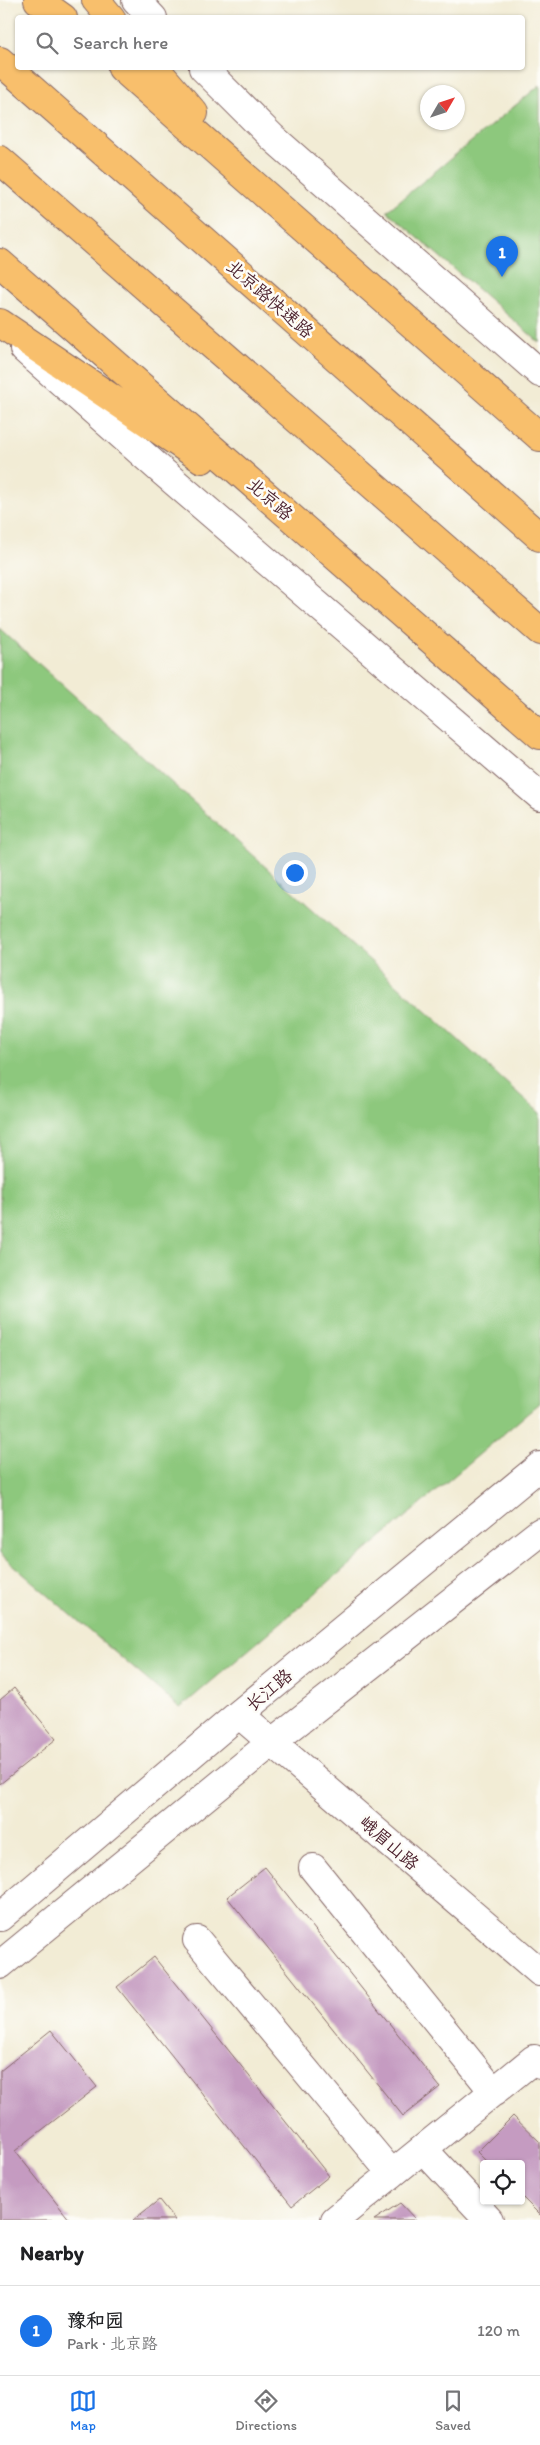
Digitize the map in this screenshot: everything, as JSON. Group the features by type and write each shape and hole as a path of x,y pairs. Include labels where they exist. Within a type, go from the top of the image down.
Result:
{"main road":[{"path":"38,0 59,15"},
{"path":"48,0 64,15"},
{"path":"96,0 108,15"},
{"name":"北京路快速路","path":"0,61 540,538"},
{"path":"124,70 540,437"},
{"path":"157,70 274,204"},
{"path":"0,160 540,631"},
{"name":"北京路","path":"0,263 540,735"},
{"path":"0,323 300,525"}],"street":[{"path":"136,0 150,15"},
{"path":"205,70 272,137 540,374"},
{"path":"0,329 170,479 540,796"},
{"name":"长江路","path":"0,1917 239,1714 540,1466"},
{"path":"0,1966 272,1743 540,1532"},
{"name":"峨眉山路","path":"239,1714 540,1972"},
{"path":"313,1868 494,2092"},
{"path":"197,1940 392,2174"},
{"path":"335,2220 534,2060 540,2065"},
{"path":"423,2149 489,2220"}],"green space":[{"path":"540,85 540,343 387,211"},
{"path":"0,629 540,1113 540,1403 180,1708 0,1554"}],"building":[{"path":"14,1688 56,1739 0,1784 0,1700"},
{"path":"265,1867 440,2087 403,2116 227,1897"},
{"path":"154,1957 329,2176 292,2206 117,1987"},
{"path":"51,2030 97,2087 15,2151 70,2220 0,2220 0,2071"},
{"path":"513,2116 540,2142 540,2215 525,2200 525,2160 485,2160 477,2152"},
{"path":"159,2200 175,2220 133,2220"},
{"path":"400,2203 416,2220 374,2220"}],"place":[{"name":"豫和园","path":"502,277"}]}
